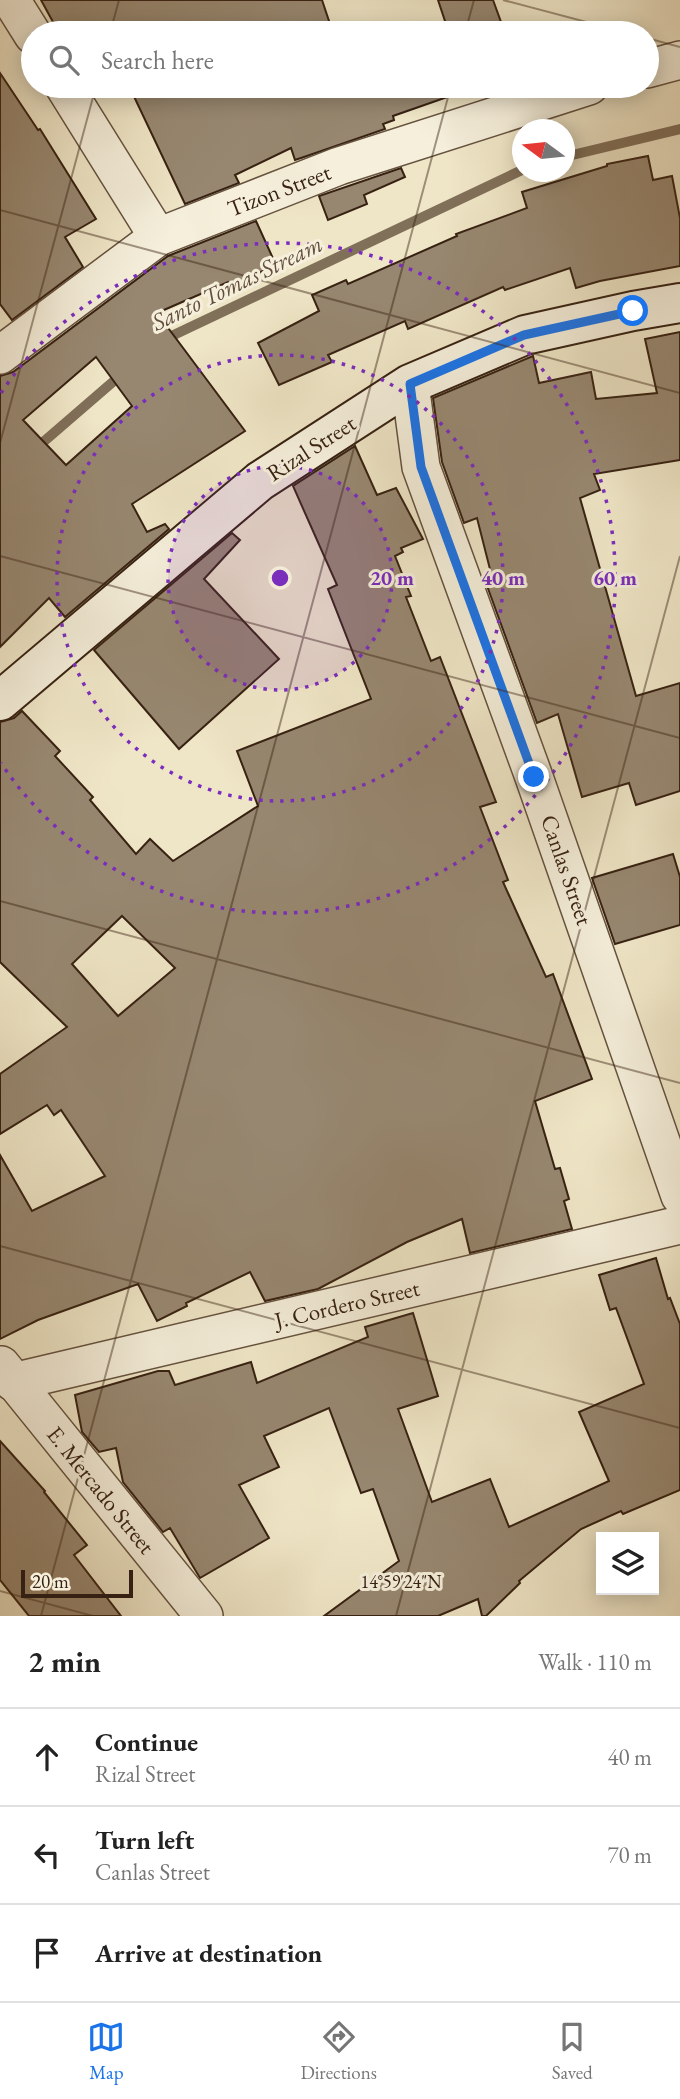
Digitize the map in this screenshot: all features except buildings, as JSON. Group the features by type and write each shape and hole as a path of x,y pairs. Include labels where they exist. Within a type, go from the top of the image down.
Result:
{"street":[{"path":"12,0 25,21"},
{"path":"659,66 680,61"},
{"path":"71,98 158,237"},
{"name":"Tizon Street","path":"0,355 158,237 339,166 552,98"},
{"name":"Rizal Street","path":"0,701 260,481 410,384 524,335 680,303"},
{"name":"Canlas Street","path":"410,384 421,467 534,777 680,1196"},
{"name":"J. Cordero Street","path":"7,1373 680,1225"},
{"name":"E. Mercado Street","path":"7,1373 204,1616"}],"waterway":[{"name":"Santo Tomas Stream","path":"575,154 680,129"},
{"name":"Santo Tomas Stream","path":"161,341 512,175"},
{"name":"Santo Tomas Stream","path":"34,450 122,374"}],"route":[{"path":"534,777 421,467 410,384 524,335 633,311"}]}
